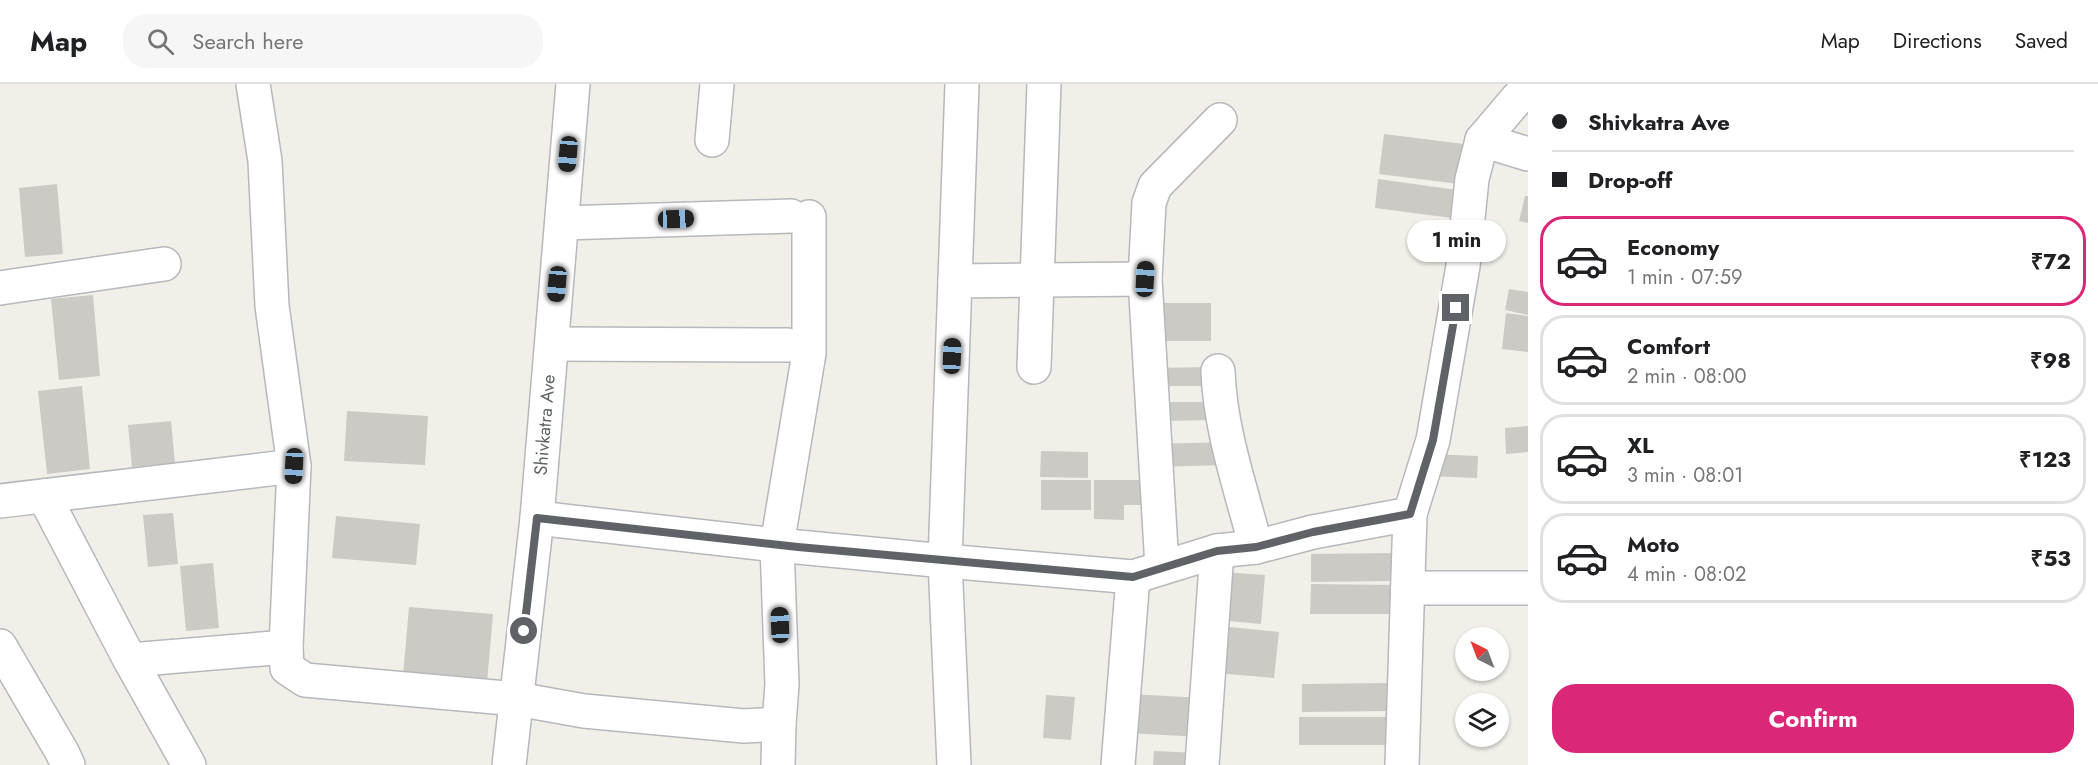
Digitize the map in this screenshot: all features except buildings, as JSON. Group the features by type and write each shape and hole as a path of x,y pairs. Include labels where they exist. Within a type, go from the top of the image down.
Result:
{"street":[{"path":"253,84 265,161 272,306 294,466 287,668 305,680 517,699 584,711 744,726 779,724"},
{"name":"Shivkatra Ave","path":"509,765 537,518 573,84"},
{"path":"712,140 717,84"},
{"path":"954,765 945,561 962,84"},
{"path":"1034,367 1044,84"},
{"path":"1402,765 1410,514 1433,440 1463,266 1472,179 1482,140 1527,84"},
{"path":"1118,765 1147,572 1145,279 1149,203 1155,186 1220,120"},
{"path":"1482,140 1528,154"},
{"path":"562,223 800,216 809,353 777,545 782,684 778,765"},
{"path":"0,288 164,264"},
{"path":"955,281 1145,279"},
{"path":"552,344 787,345"},
{"path":"1218,371 1219,398 1256,547"},
{"path":"0,501 294,466"},
{"path":"44,496 130,660 189,765"},
{"path":"537,518 945,561 1147,572 1217,551 1256,547 1313,532 1410,514"},
{"path":"1202,765 1217,551"},
{"path":"1408,588 1528,588"},
{"path":"0,646 68,765"},
{"path":"130,660 286,647"}],"route":[{"path":"524,631 537,518 798,547 1133,577 1217,551 1256,547 1313,532 1410,514 1433,440 1456,308"}]}
